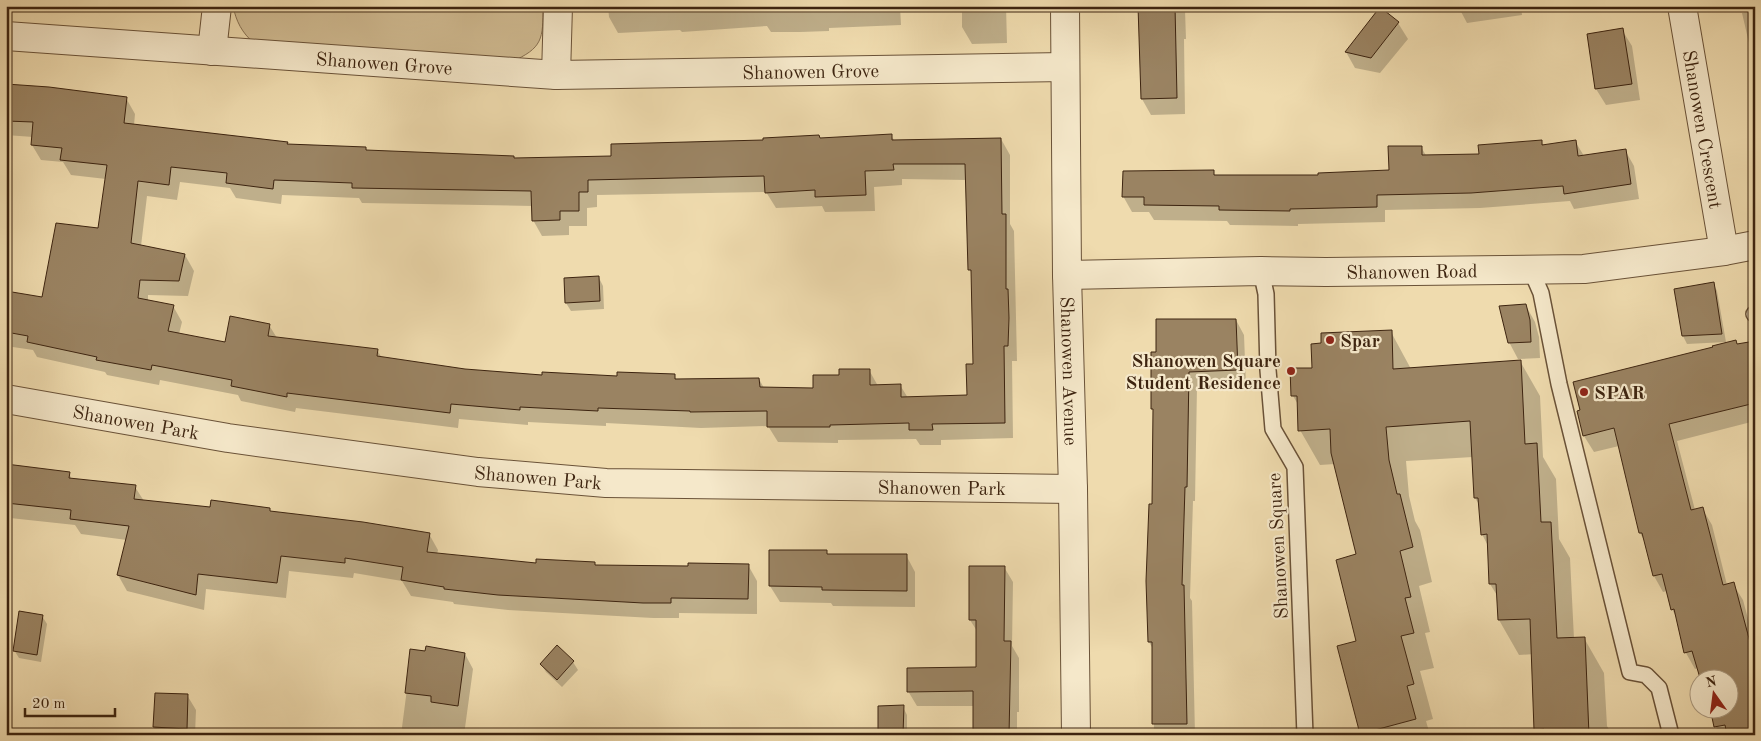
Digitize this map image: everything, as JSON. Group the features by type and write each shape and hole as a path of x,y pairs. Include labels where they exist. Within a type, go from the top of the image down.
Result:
{"street":[{"path":"212,51 217,6"},
{"path":"556,75 558,6"},
{"name":"Shanowen Avenue","path":"1065,6 1067,274 1074,489 1076,735"},
{"name":"Shanowen Crescent","path":"1682,6 1724,251"},
{"name":"Shanowen Grove","path":"6,36 556,75 1065,67"},
{"name":"Shanowen Road","path":"1067,274 1584,269 1724,251 1755,245"},
{"name":"Shanowen Park","path":"6,398 238,440 478,472 606,483 1074,489"}],"lane":[{"path":"1532,270 1541,293 1562,393 1630,672 1646,675 1659,688 1672,735"},
{"name":"Shanowen Square","path":"1261,271 1266,294 1272,429 1295,467 1305,735"}],"shaded area":[{"path":"233,6 543,6 539,41 530,52 511,62 254,43 240,26"}],"building":[{"path":"1138,6 1175,6 1177,98 1141,99"},
{"path":"1380,7 1399,22 1371,58 1345,52"},
{"path":"1623,28 1632,84 1595,89 1587,34"},
{"path":"6,84 49,87 127,97 124,123 288,142 287,144 366,147 366,150 514,156 514,158 611,156 611,144 763,140 763,138 819,135 820,138 892,134 892,140 1001,138 1002,214 1006,214 1006,289 1008,289 1009,318 1008,346 1004,346 1005,423 932,424 933,430 909,430 909,423 830,425 830,427 767,427 767,411 690,412 598,408 598,411 520,407 520,410 451,404 450,413 287,393 287,397 231,386 232,380 152,365 151,370 96,360 97,357 27,342 28,336 6,332 6,291 42,297 56,223 98,228 107,165 60,160 62,148 31,145 33,122 6,121","holes":["893,164 965,164 968,270 971,270 973,364 966,364 967,395 901,397 901,384 870,385 870,369 839,369 839,375 813,375 813,388 760,387 759,378 675,379 675,374 617,372 617,376 542,372 542,375 465,369 377,356 378,349 268,336 270,324 230,316 225,342 168,331 174,305 138,298 140,280 179,281 185,254 131,243 138,181 169,185 171,167 227,173 226,183 273,189 274,180 352,183 352,188 531,191 532,221 560,220 560,211 579,211 579,192 588,192 588,180 764,176 765,193 815,190 815,197 866,195 865,171 894,170"]},
{"path":"1542,140 1542,145 1576,140 1578,156 1626,149 1631,184 1564,194 1563,186 1471,193 1377,195 1377,207 1290,209 1290,211 1219,210 1219,206 1144,205 1144,197 1122,197 1123,171 1214,170 1214,175 1318,175 1318,173 1389,170 1388,146 1422,146 1422,155 1479,154 1478,145"},
{"path":"599,276 600,301 565,303 564,278"},
{"path":"1714,282 1722,334 1682,336 1674,289"},
{"path":"1526,304 1530,320 1531,342 1508,343 1499,306"},
{"path":"1156,319 1236,319 1238,370 1189,372 1187,487 1185,487 1182,585 1184,585 1187,724 1152,724 1152,642 1148,642 1146,581 1149,504 1152,504 1153,409 1151,409 1151,352 1156,352"},
{"path":"1392,330 1393,369 1521,360 1525,444 1537,443 1541,522 1551,522 1557,638 1585,637 1589,735 1544,735 1544,729 1534,730 1530,619 1498,620 1496,584 1489,584 1487,534 1481,535 1478,498 1474,498 1470,421 1386,427 1389,460 1397,494 1400,494 1413,547 1400,551 1411,597 1405,598 1414,633 1401,636 1414,684 1407,686 1416,719 1360,734 1337,646 1356,641 1336,560 1356,554 1331,453 1330,429 1298,431 1297,396 1291,396 1290,368 1312,368 1311,344 1321,343 1321,333"},
{"path":"1736,340 1737,344 1755,341 1755,403 1669,424 1691,510 1703,507 1723,585 1734,582 1755,661 1755,735 1727,735 1725,725 1714,727 1712,718 1738,718 1738,668 1697,668 1692,651 1684,653 1674,609 1671,610 1662,574 1653,576 1642,533 1639,533 1614,428 1583,436 1577,411 1580,410 1573,382"},
{"path":"6,464 70,472 69,478 136,485 134,499 210,507 211,500 270,508 270,511 363,522 430,533 427,552 536,563 536,559 595,562 595,565 688,566 688,563 749,564 748,599 671,598 671,603 643,603 498,595 444,589 444,587 401,580 403,567 345,558 345,563 281,556 277,583 198,574 196,595 117,575 129,526 70,519 71,510 6,503"},
{"path":"769,550 827,550 827,554 907,554 907,591 822,590 822,587 769,586"},
{"path":"969,566 1005,566 1004,641 1011,641 1009,735 973,735 973,691 907,692 907,668 976,667 976,620 969,620"},
{"path":"19,611 43,615 37,655 13,651"},
{"path":"557,645 574,661 557,680 540,664"},
{"path":"426,646 465,653 458,706 431,702 431,696 405,693 410,649 425,651"},
{"path":"155,693 188,694 187,729 153,727"},
{"path":"904,705 903,735 878,735 878,706"}],"place":[{"name":"Spar","path":"1330,340"},
{"name":"Shanowen Square Student Residence","path":"1291,371"},
{"name":"SPAR","path":"1584,392"}]}
